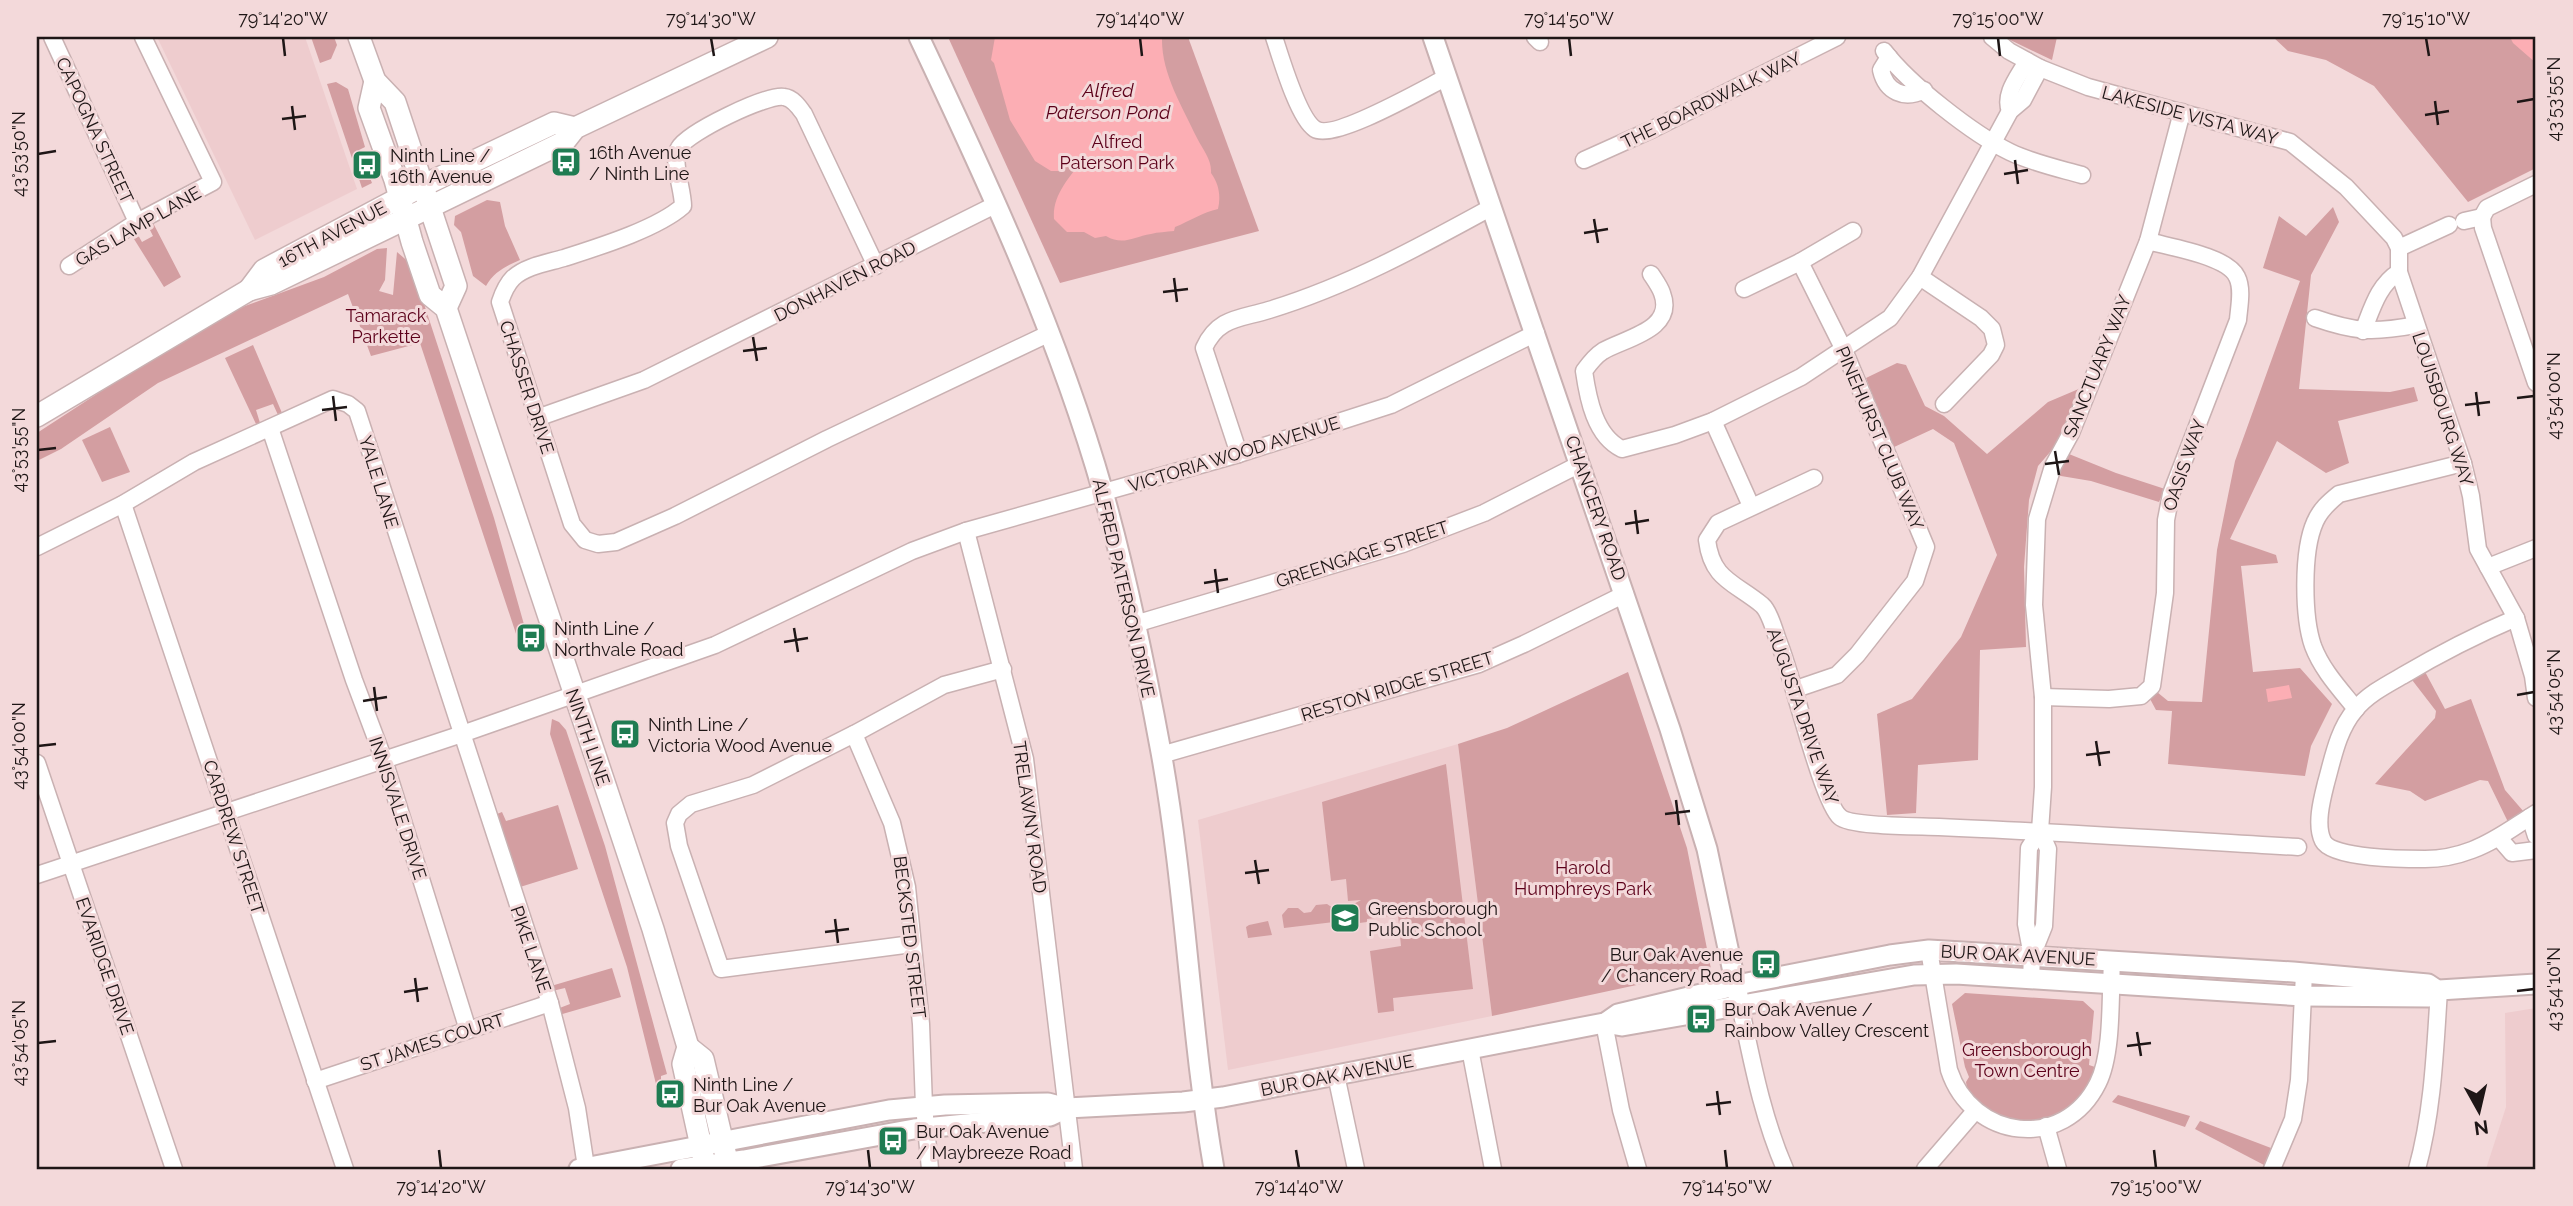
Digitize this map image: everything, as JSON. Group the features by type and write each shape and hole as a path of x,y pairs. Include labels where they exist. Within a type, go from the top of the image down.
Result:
{"main road":[{"name":"NINTH LINE","path":"359,37 375,80 395,102 456,286 446,308"},
{"name":"16TH AVENUE","path":"403,208 428,207 564,142 575,128 768,37"},
{"name":"NINTH LINE","path":"375,80 369,108 430,295 446,308 653,929 688,1047 683,1064 704,1160"},
{"name":"16TH AVENUE","path":"37,416 249,290 271,284 403,208 422,186 554,123 575,128"},
{"name":"NINTH LINE","path":"688,1047 703,1059 726,1158"}],"street":[{"name":"CAPOGNA STREET","path":"52,37 137,222"},
{"name":"GAS LAMP LANE","path":"69,266 137,222 213,182 143,37"},
{"name":"ALFRED PATERSON DRIVE","path":"919,37 998,204 1050,333 1103,492 1135,624 1161,755 1181,891 1203,1099 1214,1169"},
{"path":"1274,37 1305,118 1316,129 1325,132 1354,124 1447,77"},
{"name":"CHANCERY ROAD","path":"1433,37 1625,594 1707,849 1740,1005"},
{"name":"THE BOARDWALK WAY","path":"1584,160 1653,129 1837,37"},
{"name":"LAKESIDE VISTA WAY","path":"1992,37 2008,51 2033,65 2101,91 2290,142 2361,202 2395,238 2399,248"},
{"path":"1886,54 1924,90 1992,143 2032,161 2082,175"},
{"path":"1651,274 1663,294 1664,311 1659,322 1626,342 1602,352 1584,371 1602,435 1622,449 1675,435 1713,421 1801,377 1890,318 1920,277 2010,111 2008,96 2033,65"},
{"name":"CHASSER DRIVE","path":"876,266 804,114 786,97 771,97 691,134 678,149 675,162 681,180 683,205 672,216 598,247 524,271 505,288 500,302 572,524 578,534 598,544 616,541 676,516 827,439 1050,333"},
{"name":"SANCTUARY WAY","path":"2031,979 2032,956 2026,924 2029,848 2040,831 2043,787 2043,697 2034,605 2037,519 2053,466 2071,433 2148,241 2182,112"},
{"path":"2399,248 2457,223 2482,217 2487,208 2536,184"},
{"name":"DONHAVEN ROAD","path":"537,418 644,380 998,204"},
{"path":"1239,454 1204,348 1210,334 1217,327 1227,321 1316,296 1397,259 1492,207"},
{"path":"2482,217 2529,339 2536,383"},
{"path":"1744,289 1800,262 1853,231"},
{"name":"OASIS WAY","path":"2043,697 2109,699 2141,696 2152,686 2165,593 2165,520 2171,494 2238,320 2241,296 2238,277 2229,266 2148,241"},
{"name":"LOUISBOURG WAY","path":"2399,248 2399,272 2463,463 2471,496 2478,549 2516,618 2533,676 2536,698"},
{"name":"PINEHURST CLUB WAY","path":"1796,690 1837,675 1857,655 1915,581 1926,547 1844,350 1800,262"},
{"path":"2363,331 2383,287 2389,278 2399,272"},
{"path":"1920,277 1981,318 1992,329 1996,345 1991,355 1944,404"},
{"path":"2315,318 2346,329 2363,331 2416,325"},
{"name":"VICTORIA WOOD AVENUE","path":"37,874 462,734 715,645 912,551 966,531 1239,454 1391,405 1536,333"},
{"name":"YALE LANE","path":"37,547 123,504 194,462 333,399 348,404 357,411 439,671 462,734"},
{"path":"1713,421 1751,506"},
{"name":"INNISVALE DRIVE","path":"270,428 354,680 384,760 468,1030"},
{"path":"2356,709 2322,665 2313,645 2307,613 2306,564 2314,523 2324,506 2339,494 2463,463"},
{"name":"GREENGAGE STREET","path":"1135,624 1403,544 1484,513 1580,464"},
{"name":"AUGUSTA DRIVE WAY","path":"1814,478 1718,523 1707,540 1709,554 1718,572 1732,585 1764,606 1796,690 1832,806 1840,818 1853,822 2040,831"},
{"name":"CARDREW STREET","path":"123,504 345,1169"},
{"name":"TRELAWNY ROAD","path":"966,531 1025,760 1074,1169"},
{"path":"2488,566 2536,548"},
{"name":"RESTON RIDGE STREET","path":"1161,755 1479,664 1524,645 1625,594"},
{"path":"2516,618 2476,634 2428,660 2381,688 2356,709 2338,739 2323,795 2320,827 2323,842 2340,852 2428,859 2470,851 2499,838 2533,815 2536,836"},
{"path":"912,944 721,969 679,846 676,823 679,814 691,804 753,785 944,685 1003,669"},
{"name":"PIKE LANE","path":"462,734 550,1003 577,1108 583,1168"},
{"name":"BECKSTED STREET","path":"854,734 891,823 907,887 921,1024 923,1106"},
{"name":"EVARIDGE DRIVE","path":"37,763 174,1169"},
{"path":"2040,831 2298,847"},
{"path":"2499,838 2512,853 2536,850"},
{"path":"1928,950 1949,1070 1959,1091 1975,1111 2010,1128 2046,1126 2062,1121 2082,1106 2095,1090 2107,1056 2112,961"},
{"name":"BUR OAK AVENUE","path":"1604,1023 1618,1014 1737,986 1890,955 1928,950 2304,973 2428,984 2439,990"},
{"path":"2272,1169 2293,1119 2299,1080 2304,973"},
{"name":"BUR OAK AVENUE","path":"726,1158 889,1110 923,1106 1048,1103 1067,1108 1203,1099 1604,1023 1622,1026 1914,975 2031,979 2302,996 2429,997 2439,990 2536,984"},
{"path":"2417,1169 2433,1087 2439,990"},
{"name":"ST JAMES COURT","path":"315,1081 550,1003"},
{"path":"1740,1005 1758,1090 1773,1141 1785,1169"},
{"path":"1604,1023 1622,1110 1638,1169"},
{"path":"1470,1049 1493,1169"},
{"path":"1336,1075 1356,1169"},
{"path":"923,1106 930,1169"},
{"name":"BUR OAK AVENUE","path":"583,1168 726,1158 925,1128 1050,1116 1067,1108"},
{"path":"1925,1169 1975,1111"},
{"path":"2046,1126 2058,1169"},
{"name":"BUR OAK AVENUE","path":"681,1169 704,1160"}],"shaded area":[{"path":"157,37 305,37 357,189 255,240"},
{"name":"Greensborough Public School","path":"1458,744 1492,1016 1228,1070 1198,820"},
{"path":"2536,1008 2536,1169 2486,1169 2506,1107 2505,1013"}],"green space":[{"path":"311,37 334,37 337,45 331,59 320,63"},
{"name":"Alfred Paterson Pond","path":"948,37 1188,37 1259,231 1060,283"},
{"path":"2004,37 2057,37 2052,60"},
{"path":"2273,37 2536,37 2536,168 2468,202 2374,86 2326,60 2288,51"},
{"path":"336,82 348,89 365,147 359,150 372,183 362,188 327,84"},
{"path":"487,200 500,202 505,226 520,260 501,270 486,286 473,276 461,232 454,225 455,216"},
{"path":"2333,207 2339,222 2311,275 2299,389 2390,392 2414,387 2418,401 2338,421 2349,463 2326,473 2277,441 2230,539 2276,555 2278,563 2241,566 2253,672 2300,668 2332,704 2311,746 2305,776 2168,764 2172,711 2156,710 2149,697 2157,692 2168,701 2202,702 2217,550 2235,461 2300,281 2263,268 2279,216 2306,236"},
{"path":"151,219 181,277 164,287 129,231 134,228 142,242 153,236 146,222"},
{"name":"Tamarack Parkette","path":"387,248 385,280 379,291 393,295 397,252 411,264 494,518 525,628 518,632 524,648 521,649 420,343 371,356 348,294 158,383 61,449 37,461 37,433 215,317 324,277 377,249"},
{"path":"253,345 282,413 278,415 273,404 256,410 260,423 256,424 225,358"},
{"path":"1897,363 1906,365 1925,406 1944,416 1987,454 2048,402 2081,388 2064,436 2038,466 2029,500 2024,567 2026,647 1980,650 1978,760 1918,765 1916,813 1887,815 1877,714 1912,699 1961,637 1997,555 1954,443 1933,429 1892,448 1866,378"},
{"path":"110,427 130,472 102,482 82,440"},
{"path":"2069,454 2165,489 2159,502 2091,481 2055,475"},
{"path":"2423,668 2445,709 2471,699 2505,790 2524,812 2508,822 2488,781 2480,780 2425,801 2410,791 2375,784 2435,718 2436,711 2409,676"},
{"name":"Harold Humphreys Park","path":"1628,672 1687,848 1711,969 1492,1016 1458,744 1507,728"},
{"path":"552,719 566,730 605,846 667,1074 661,1076 661,1083 656,1084 627,967 550,734"},
{"path":"1446,764 1473,989 1393,998 1394,1011 1378,1013 1370,951 1401,946 1398,915 1352,924 1350,906 1361,900 1348,901 1346,879 1331,881 1322,802"},
{"path":"558,805 578,869 520,887 497,814 502,812 506,821"},
{"path":"1327,904 1333,908 1334,922 1284,928 1282,915 1288,908 1298,908 1304,913 1311,912 1316,905"},
{"path":"1268,921 1272,935 1248,938 1246,927"},
{"path":"612,968 621,997 559,1015 557,1009 570,1004 565,988 552,991 551,986"},
{"name":"Greensborough Town Centre","path":"1965,993 2083,1001 2094,1011 2089,1065 2095,1067 2095,1077 2087,1092 2062,1115 2024,1124 1993,1115 1968,1095 1966,1082 1969,1077 1952,1004"},
{"path":"2118,1095 2190,1116 2185,1127 2112,1102"},
{"path":"2200,1121 2271,1148 2264,1165 2195,1129"}],"water":[{"name":"Alfred Paterson Pond","path":"995,37 1162,37 1169,76 1209,159 1211,173 1218,186 1218,209 1175,227 1174,231 1128,240 1106,236 1095,238 1084,232 1067,232 1054,219 1054,210 1059,194 1083,159 1079,158 1058,171 1051,171 1035,161 1010,120 991,60"},
{"path":"2510,37 2536,37 2536,63 2513,43"},
{"path":"2289,685 2292,698 2268,702 2266,689"}],"place":[{"name":"16th Avenue / Ninth Line","path":"566,162"},
{"name":"Ninth Line / 16th Avenue","path":"367,165"},
{"name":"Ninth Line / Northvale Road","path":"531,638"},
{"name":"Ninth Line / Victoria Wood Avenue","path":"625,734"},
{"name":"Greensborough Public School","path":"1345,918"},
{"name":"Bur Oak Avenue / Chancery Road","path":"1766,964"},
{"name":"Bur Oak Avenue / Rainbow Valley Crescent","path":"1701,1019"},
{"name":"Ninth Line / Bur Oak Avenue","path":"670,1094"},
{"name":"Bur Oak Avenue / Maybreeze Road","path":"893,1141"}],"park label":[{"name":"Alfred Paterson Park","path":"1117,151"}]}
